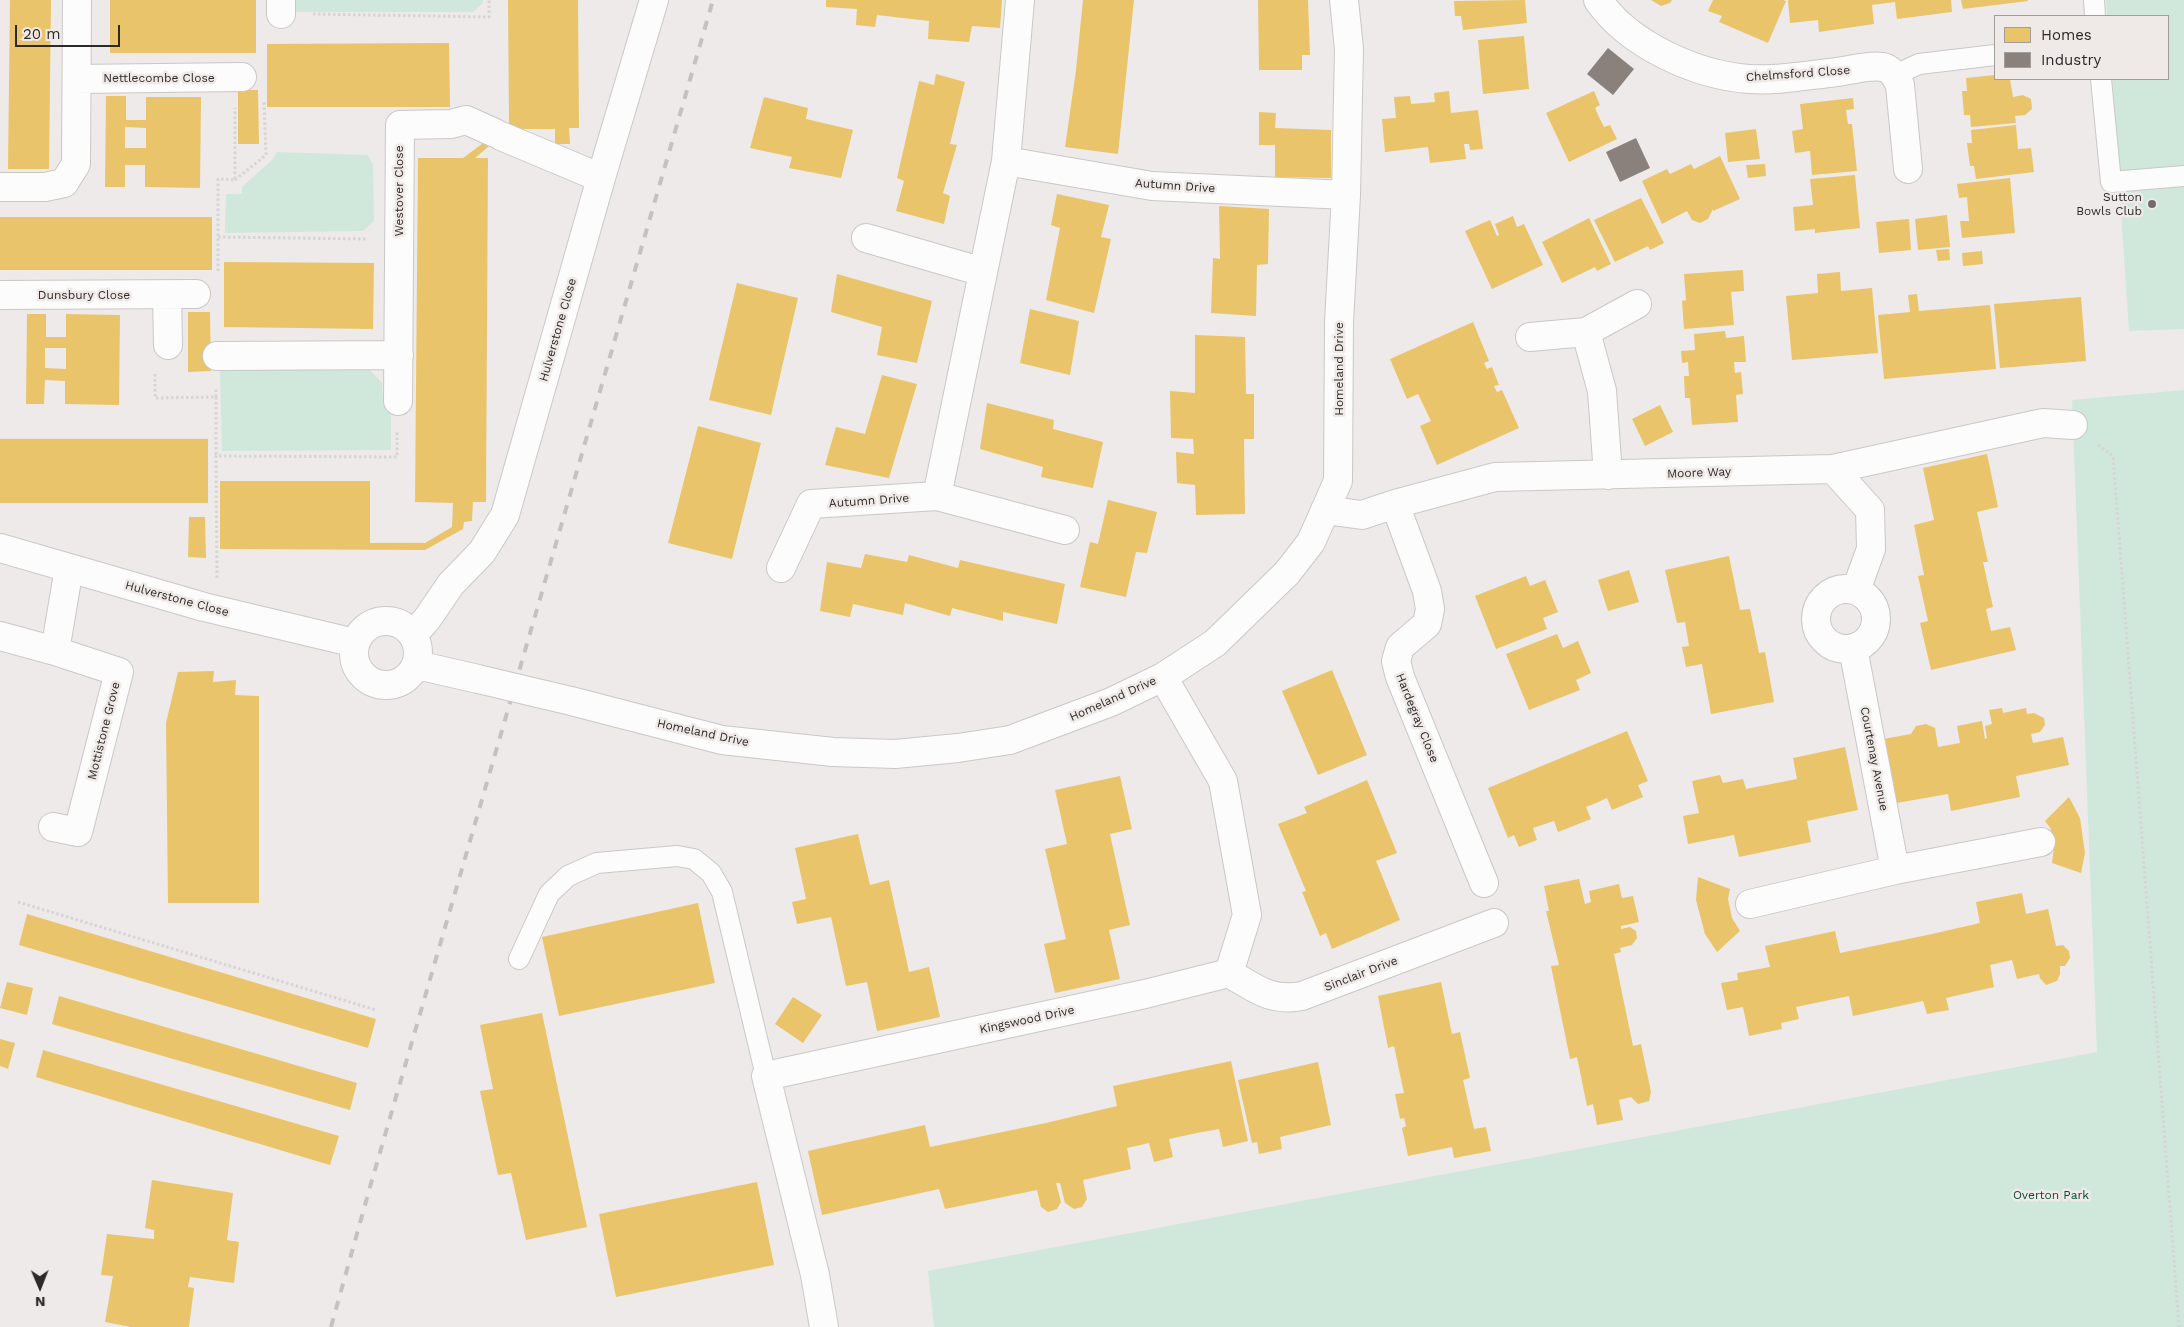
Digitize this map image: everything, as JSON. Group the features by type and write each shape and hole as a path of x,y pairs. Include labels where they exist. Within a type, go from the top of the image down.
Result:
{"street":[{"path":"0,187 46,187 64,183 76,164 77,0"},
{"name":"Hulverstone Close","path":"413,635 428,619 451,584 482,552 505,515 600,178 654,0"},
{"path":"937,496 1006,161 1020,0"},
{"name":"Homeland Drive","path":"416,665 571,701 722,740 833,752 895,754 958,748 1010,740 1111,702 1163,677 1215,643 1287,573 1311,542 1338,481 1339,322 1346,195 1349,49 1344,0"},
{"name":"Chelmsford Close","path":"1598,0 1605,11 1640,41 1676,60 1718,75 1751,79 1831,73 1877,66 1887,68 1895,75"},
{"path":"1895,75 1900,85 1908,169"},
{"name":"Nettlecombe Close","path":"77,78 238,77"},
{"name":"Westover Close","path":"398,401 400,125 451,124 466,120 600,178"},
{"name":"Autumn Drive","path":"1006,161 1152,186 1346,195"},
{"path":"866,238 983,272"},
{"name":"Dunsbury Close","path":"0,295 196,294"},
{"path":"167,295 168,344"},
{"path":"1530,337 1586,332 1637,304"},
{"path":"1586,332 1602,391 1608,475"},
{"path":"218,356 399,355"},
{"name":"Moore Way","path":"1325,510 1362,515 1395,504 1495,477 1833,469 2043,423 2073,425"},
{"path":"1833,469 1870,510 1871,548 1856,590"},
{"name":"Autumn Drive","path":"781,568 811,504 937,496 1065,530"},
{"name":"Hardegray Close","path":"1395,504 1427,591 1430,609 1427,624 1400,647 1396,661 1400,677 1484,883"},
{"name":"Hulverstone Close","path":"0,548 218,611 355,643"},
{"path":"55,651 69,568"},
{"path":"1846,589 1856,590 1871,602 1875,611 1876,620 1869,638 1853,648 1833,645 1825,640 1818,626 1817,612 1821,603 1832,592 1846,589"},
{"path":"388,620 405,626 413,635 418,644 419,658 411,674 400,682 389,686 374,684 366,679 358,669 354,657 355,643 365,628 388,620"},
{"name":"Mottistone Grove","path":"0,636 55,651 119,672 78,832 53,827"},
{"name":"Courtenay Avenue","path":"1853,648 1896,870"},
{"path":"1163,677 1224,781 1247,915 1229,973"},
{"path":"1750,904 1896,870 2041,842"},
{"name":"Sinclair Drive","path":"1229,973 1267,994 1286,999 1302,996 1494,923"},
{"name":"Kingswood Drive","path":"766,1076 1145,994 1229,973"},
{"path":"766,1076 815,1275 824,1327"}],"lane":[{"path":"2094,0 2095,15"},
{"path":"1895,75 1919,64 1994,56"},
{"path":"2101,80 2111,182 2184,176"},
{"path":"519,959 549,894 568,876 597,863 676,856 694,859 711,873 722,892 766,1076"}],"path":[{"path":"281,7 489,17 489,0"},
{"path":"218,277 218,179 235,180 266,155 264,78 238,77 235,180"},
{"path":"218,237 399,239"},
{"path":"168,344 168,358 154,357 155,398 216,397"},
{"path":"218,356 216,397 218,611"},
{"path":"216,456 397,456 398,401"},
{"path":"2073,425 2113,456 2179,1327"},
{"path":"18,902 376,1010"}],"green space":[{"path":"290,0 483,0 483,3 473,12 290,12"},
{"name":"Sutton Bowls Club","path":"2106,0 2184,0 2184,329 2129,331 2112,80 2169,80 2169,15 2107,15"},
{"path":"277,152 368,155 373,165 374,221 363,231 225,233 226,194 242,194 242,187 273,159"},
{"path":"352,368 370,370 382,383 383,403 391,405 391,450 222,451 220,370"},
{"name":"Overton Park","path":"2184,390 2184,1327 934,1327 928,1271 2097,1052 2072,400"}],"building: Homes":[{"path":"10,0 51,0 49,169 8,169"},
{"path":"110,0 256,0 256,53 110,53"},
{"path":"508,0 578,0 579,128 569,128 570,144 555,144 555,129 509,129 475,158 488,158 486,502 473,502 472,521 464,522 463,529 425,550 220,549 220,481 370,481 370,543 425,543 452,527 453,503 415,502 418,158 463,158 509,124"},
{"path":"826,0 1002,0 1000,28 972,26 969,42 928,39 929,21 877,15 875,27 856,25 857,9 826,7"},
{"path":"1083,0 1134,0 1118,154 1065,147 1076,70"},
{"path":"1258,0 1308,0 1310,55 1302,55 1302,70 1259,70"},
{"path":"1525,0 1527,23 1463,30 1461,16 1455,16 1454,1"},
{"path":"1651,0 1672,0 1670,3 1661,6"},
{"path":"1713,0 1786,1 1768,43 1719,22 1722,16 1708,11"},
{"path":"1788,0 1951,0 1952,12 1897,19 1895,2 1872,5 1874,24 1819,32 1818,20 1790,23"},
{"path":"1961,0 2028,0 2028,1 1963,9"},
{"path":"1524,36 1529,89 1483,94 1478,40"},
{"path":"449,43 450,107 267,107 267,44"},
{"path":"936,74 965,82 950,144 957,145 943,193 950,196 944,224 896,211 904,181 897,178 919,81 934,85"},
{"path":"1994,75 1994,80 2010,80 2013,97 2023,95 2031,99 2032,109 2025,115 2015,116 2016,123 1971,127 1970,115 1964,115 1962,91 1967,91 1966,78"},
{"path":"238,90 258,90 259,144 238,144"},
{"path":"1449,91 1451,113 1478,110 1483,149 1470,150 1469,144 1464,144 1466,159 1430,163 1428,147 1385,152 1382,119 1396,118 1394,97 1410,96 1411,104 1435,102 1434,93"},
{"path":"1594,91 1600,105 1595,108 1599,117 1604,127 1610,125 1617,139 1569,162 1546,113"},
{"path":"106,96 126,96 126,120 146,120 146,97 201,97 200,188 145,187 145,165 125,165 125,187 105,187","holes":["125,127 146,128 146,148 125,148"]},
{"path":"764,97 808,108 806,119 853,130 841,178 789,168 792,157 750,148"},
{"path":"1853,98 1854,109 1846,110 1848,124 1852,124 1857,171 1812,175 1810,151 1795,153 1792,131 1803,129 1800,104"},
{"path":"1259,112 1276,113 1275,128 1331,130 1331,178 1275,177 1275,145 1259,145"},
{"path":"2016,125 2018,149 2031,148 2034,172 1976,179 1974,166 1970,166 1967,143 1972,143 1971,130"},
{"path":"1756,129 1760,159 1728,162 1725,133"},
{"path":"1720,156 1740,199 1713,211 1713,209 1708,219 1700,223 1692,220 1687,211 1662,224 1642,181 1667,169 1670,174 1691,164 1694,169"},
{"path":"1765,164 1766,176 1748,178 1746,165"},
{"path":"1855,175 1860,228 1815,233 1815,229 1795,231 1793,207 1813,205 1810,179"},
{"path":"2010,178 2015,233 1962,238 1960,221 1969,221 1967,197 1959,198 1957,184"},
{"path":"1057,194 1109,205 1101,237 1111,239 1094,313 1046,300 1060,228 1051,225"},
{"path":"1641,198 1664,243 1650,250 1648,246 1615,262 1594,220"},
{"path":"1219,206 1269,209 1268,264 1257,265 1256,316 1211,313 1213,258 1220,259"},
{"path":"1947,215 1950,247 1918,250 1915,219"},
{"path":"1513,216 1517,227 1524,224 1543,265 1492,289 1465,231 1490,220 1497,236 1499,235 1495,224"},
{"path":"0,217 212,217 212,270 0,270"},
{"path":"1589,218 1611,264 1597,271 1595,267 1562,283 1542,242"},
{"path":"1909,219 1911,250 1879,253 1876,222"},
{"path":"1949,249 1950,260 1938,261 1936,250"},
{"path":"1982,251 1983,264 1963,266 1962,253"},
{"path":"224,262 374,263 373,329 224,327"},
{"path":"1743,270 1744,291 1731,292 1734,325 1684,329 1682,301 1686,300 1684,274"},
{"path":"1840,272 1841,291 1872,288 1878,353 1792,360 1786,296 1818,293 1817,274"},
{"path":"837,274 932,301 917,363 877,355 882,327 831,312"},
{"path":"737,283 798,298 771,415 709,400"},
{"path":"1917,294 1919,311 1990,305 1996,369 1884,379 1878,315 1910,312 1908,295"},
{"path":"2081,297 2086,361 2000,368 1994,304"},
{"path":"1030,309 1079,321 1070,375 1020,363"},
{"path":"188,312 210,312 211,371 188,372"},
{"path":"27,314 46,314 46,337 66,337 66,314 120,315 119,405 65,404 65,381 45,380 44,404 26,404","holes":["45,348 66,348 66,369 45,368"]},
{"path":"1473,322 1489,361 1484,363 1487,369 1492,367 1499,385 1494,386 1497,392 1502,390 1519,428 1437,465 1420,426 1431,421 1418,394 1407,399 1390,359"},
{"path":"1725,331 1726,338 1744,336 1746,362 1734,362 1735,373 1741,372 1743,394 1736,395 1738,422 1692,425 1690,398 1685,398 1684,376 1689,376 1688,362 1682,363 1681,351 1695,350 1694,334"},
{"path":"1195,335 1245,337 1246,394 1254,394 1254,439 1244,439 1245,514 1196,515 1195,485 1177,483 1176,452 1194,454 1193,439 1171,438 1170,391 1195,393"},
{"path":"882,375 917,384 889,478 825,465 836,427 865,434"},
{"path":"987,403 1054,420 1053,429 1103,442 1093,488 1041,477 1043,467 980,449"},
{"path":"1660,405 1673,432 1645,446 1632,419"},
{"path":"698,426 761,443 732,559 668,543"},
{"path":"0,439 208,439 208,503 0,503"},
{"path":"1987,454 1998,507 1977,512 1988,562 1983,562 1993,607 1986,609 1991,631 2010,627 2016,650 1931,670 1920,623 1928,621 1918,576 1924,575 1914,525 1934,520 1923,468"},
{"path":"1108,500 1157,512 1147,553 1136,552 1126,597 1080,587 1090,542 1098,544"},
{"path":"189,517 205,517 206,558 188,557"},
{"path":"865,554 907,562 909,555 958,568 960,560 1065,584 1057,624 1003,612 1003,621 952,608 950,616 905,603 903,615 853,604 850,617 820,611 827,562 861,568"},
{"path":"1729,556 1740,610 1750,609 1759,653 1765,652 1774,702 1711,714 1702,664 1686,667 1682,647 1689,646 1685,622 1677,623 1665,570"},
{"path":"1629,570 1639,602 1608,611 1598,580"},
{"path":"1526,576 1530,586 1545,580 1558,612 1543,618 1547,629 1496,649 1475,596"},
{"path":"1557,634 1563,648 1578,641 1591,673 1576,680 1580,690 1529,710 1506,654"},
{"path":"1332,670 1367,755 1318,775 1282,691"},
{"path":"214,671 213,682 236,680 235,695 259,696 259,903 168,903 166,723 178,672"},
{"path":"2002,708 2003,713 2026,708 2027,714 2034,713 2044,718 2045,725 2040,732 2031,734 2033,743 2063,737 2069,765 2016,776 2020,797 1951,811 1948,794 1891,804 1878,740 1911,734 1916,726 1926,724 1935,728 1938,747 1960,743 1957,726 1982,721 1985,739 1987,738 1985,726 1992,724 1989,710"},
{"path":"1627,731 1648,781 1638,785 1643,797 1612,810 1607,798 1586,807 1591,819 1558,832 1554,821 1533,828 1537,840 1519,847 1514,835 1508,838 1488,788"},
{"path":"1845,747 1858,810 1807,821 1811,842 1739,857 1734,835 1688,844 1683,816 1699,813 1692,781 1720,775 1723,783 1743,779 1746,789 1797,779 1793,758"},
{"path":"1120,776 1132,829 1110,834 1130,925 1109,930 1120,979 1055,993 1044,944 1066,939 1045,849 1067,844 1055,790"},
{"path":"1367,780 1397,853 1376,861 1400,920 1332,949 1326,933 1320,936 1302,892 1306,891 1278,824 1307,813 1304,807"},
{"path":"2069,797 2080,818 2085,853 2081,873 2052,863 2054,847 2051,829 2045,821"},
{"path":"858,834 870,885 889,880 909,972 929,967 940,1017 877,1031 867,982 846,986 831,917 797,924 792,902 806,899 795,848"},
{"path":"1698,877 1730,889 1728,899 1732,918 1740,931 1717,952 1705,934 1696,900"},
{"path":"1579,879 1585,904 1591,902 1589,891 1619,884 1622,898 1633,896 1639,922 1621,926 1621,929 1630,927 1636,931 1637,938 1632,945 1620,948 1621,952 1614,954 1633,1046 1641,1044 1651,1092 1649,1101 1638,1104 1631,1097 1619,1100 1623,1120 1597,1125 1593,1104 1587,1106 1577,1057 1570,1059 1551,966 1559,965 1546,911 1549,911 1544,886"},
{"path":"2022,893 2026,914 2048,909 2056,946 2063,945 2069,951 2070,958 2065,966 2060,966 2060,974 2057,981 2046,985 2039,974 2017,979 2012,960 1990,965 1994,987 1946,998 1949,1010 1927,1014 1923,1001 1853,1016 1849,996 1796,1007 1799,1019 1781,1023 1782,1029 1749,1036 1743,1007 1727,1010 1721,983 1738,980 1737,973 1770,967 1765,946 1835,931 1840,953 1980,923 1976,902"},
{"path":"698,903 715,983 559,1016 542,937"},
{"path":"27,914 376,1019 368,1048 19,945"},
{"path":"7,982 33,988 27,1015 0,1008"},
{"path":"1441,982 1452,1034 1460,1032 1470,1078 1463,1080 1474,1129 1486,1127 1491,1151 1454,1158 1452,1147 1408,1156 1402,1128 1406,1126 1404,1118 1400,1119 1395,1094 1404,1093 1394,1046 1388,1048 1378,996"},
{"path":"59,996 357,1083 350,1110 52,1024"},
{"path":"793,997 822,1015 803,1043 775,1024"},
{"path":"542,1013 587,1227 526,1240 511,1173 498,1175 480,1091 493,1089 480,1025"},
{"path":"0,1039 15,1043 8,1069 0,1066"},
{"path":"43,1050 339,1136 330,1165 36,1077"},
{"path":"1231,1061 1248,1141 1223,1147 1219,1129 1169,1139 1173,1157 1154,1162 1149,1143 1127,1148 1131,1169 1083,1180 1087,1199 1082,1207 1074,1209 1065,1203 1060,1183 1056,1183 1061,1202 1057,1209 1048,1212 1041,1207 1037,1190 945,1209 939,1189 822,1215 808,1151 925,1125 930,1147 1046,1123 1117,1106 1113,1086"},
{"path":"1318,1062 1331,1125 1280,1137 1282,1149 1259,1154 1257,1142 1252,1143 1238,1080"},
{"path":"152,1180 233,1193 227,1240 239,1242 234,1283 190,1277 188,1287 194,1288 189,1327 131,1327 105,1322 113,1276 101,1275 107,1234 154,1239 154,1230 145,1228"},
{"path":"757,1182 774,1265 616,1297 599,1214"}],"building: Industry":[{"path":"1608,48 1634,69 1613,95 1587,74"},
{"path":"1636,138 1650,168 1620,182 1606,152"}],"railway":[{"path":"331,1327 713,0"}],"place":[{"name":"Sutton Bowls Club","path":"2152,204"}]}
